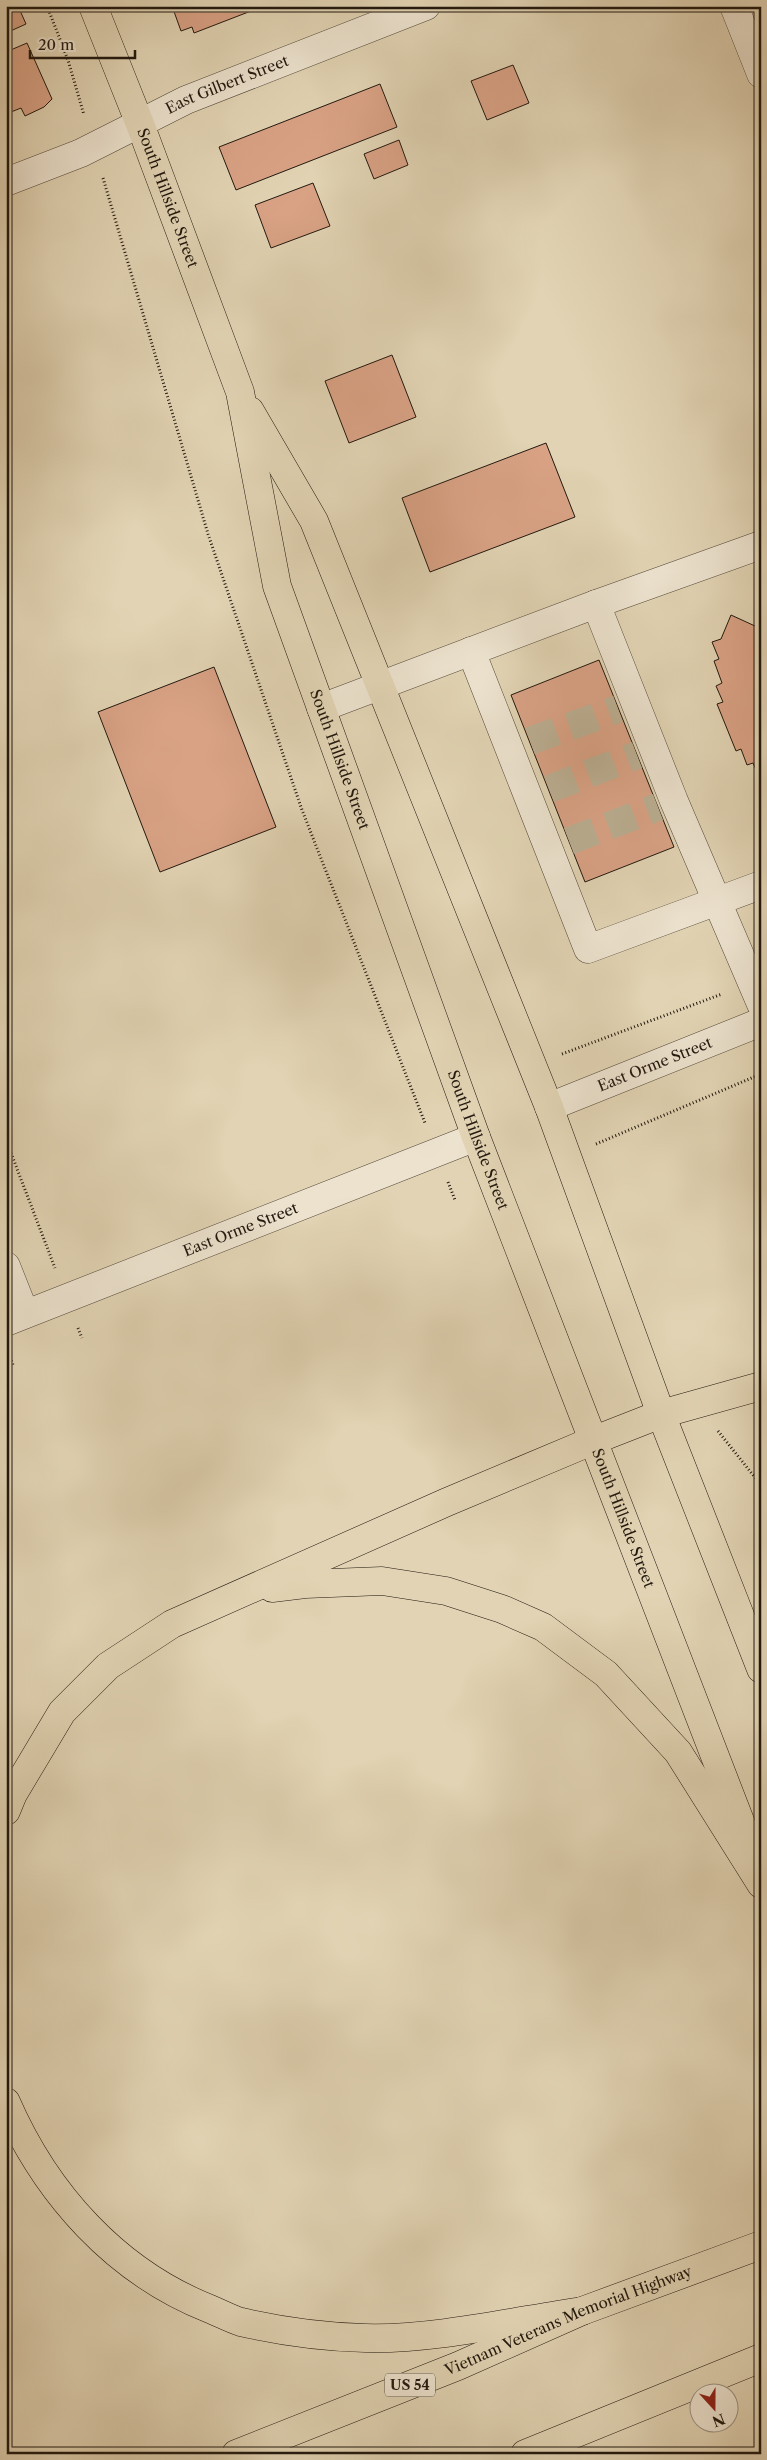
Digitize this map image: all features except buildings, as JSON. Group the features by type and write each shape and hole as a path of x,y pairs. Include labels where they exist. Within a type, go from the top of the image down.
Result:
{"main road":[{"name":"South Hillside Street","path":"93,6 140,124 240,392 314,521 380,685 549,1108 661,1414 761,1668"},
{"name":"South Hillside Street","path":"240,392 277,586 476,1137 761,1875"},
{"path":"6,1811 13,1794 62,1712 108,1666 172,1624 592,1441 661,1414 761,1386"},
{"path":"227,1599 270,1589 305,1584 382,1581 446,1591 502,1609 543,1627 606,1674 648,1717 678,1752 761,1884"},
{"path":"6,2102 17,2127 60,2194 102,2242 136,2270 183,2298 240,2321 308,2332 365,2338 430,2334 582,2311"},
{"name":"Vietnam Veterans Memorial Highway","path":"236,2454 458,2366 582,2311 761,2245"},
{"path":"525,2454 761,2358"}],"street":[{"name":"East Gilbert Street","path":"6,182 93,147 186,100 426,6"},
{"path":"734,6 761,74"},
{"path":"321,708 596,604 761,545"},
{"path":"596,604 627,705 645,753 666,804 717,901 756,993"},
{"path":"471,652 520,745 539,793 559,845 588,949 761,884"},
{"name":"East Orme Street","path":"549,1108 761,1022"},
{"name":"East Orme Street","path":"16,1318 476,1137"},
{"path":"6,1266 16,1318"}],"path":[{"path":"47,6 68,60 208,534 302,810 455,1200"},
{"path":"561,1054 756,993"},
{"path":"595,1144 761,1074"},
{"path":"6,1140 82,1338"},
{"path":"6,1348 13,1365"},
{"path":"712,1425 761,1485"}],"tunnel":[{"path":"530,741 618,709"},
{"path":"549,789 637,755"},
{"path":"569,841 658,807"}]}
